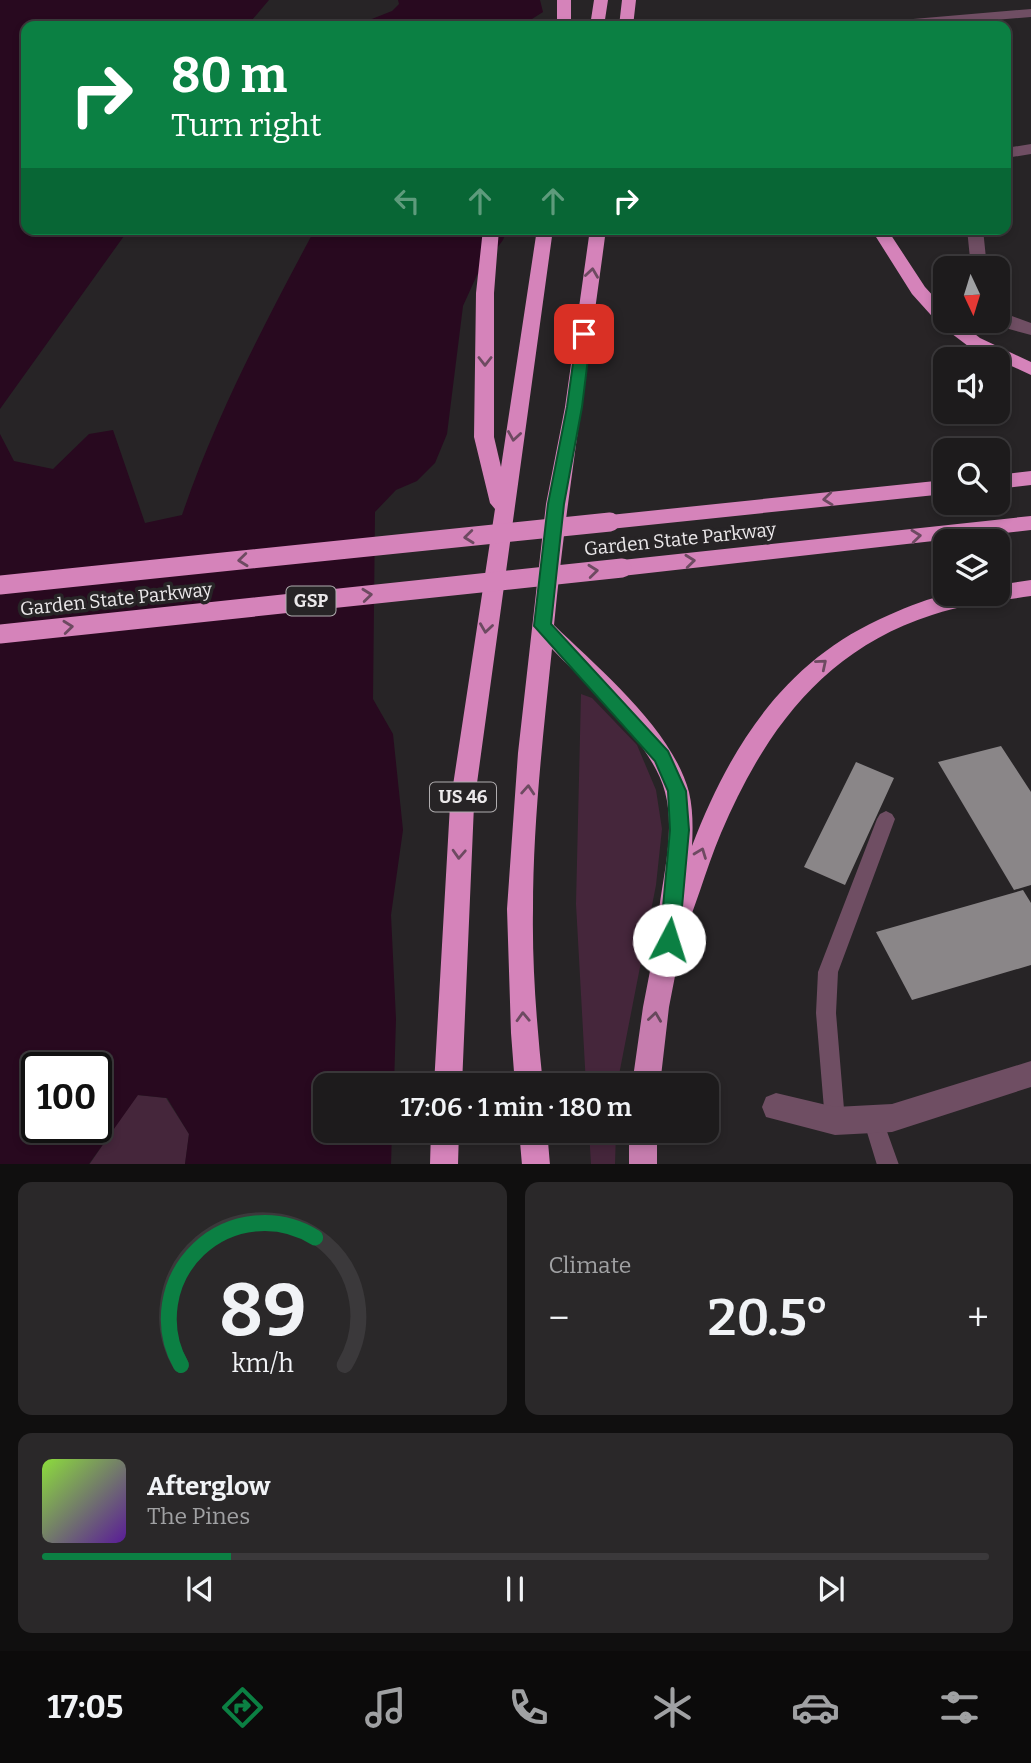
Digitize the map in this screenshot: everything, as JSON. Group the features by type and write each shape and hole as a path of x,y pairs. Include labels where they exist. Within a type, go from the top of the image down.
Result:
{"highway":[{"path":"564,0 564,21"},
{"path":"598,21 601,0"},
{"path":"627,21 630,1"},
{"path":"490,235 485,293 484,437 502,512"},
{"name":"US 46","path":"449,1073 462,805 502,512 544,235"},
{"path":"527,345 558,235"},
{"path":"528,1073 520,909 530,753 556,504 575,407 597,235"},
{"path":"883,235 918,290 933,307"},
{"path":"962,333 974,342 1031,369"},
{"path":"1010,481 1031,478"},
{"name":"Garden State Parkway","path":"0,585 933,488"},
{"name":"Garden State Parkway","path":"0,634 1031,523"},
{"path":"669,940 701,850 729,785 757,734 793,688 834,654 876,628 922,610 1031,588"},
{"path":"542,626 662,756 677,791 679,830 669,940 656,1007 648,1073"},
{"path":"444,1164 445,1143"},
{"path":"535,1143 536,1164"},
{"path":"643,1143 643,1164"}],"street":[{"path":"996,0 1013,16"},
{"path":"946,21 1031,13"},
{"path":"1011,152 1030,149"},
{"path":"976,235 978,256"},
{"path":"1010,322 1031,329"},
{"path":"776,1107 835,1121 892,1118 1031,1074"}],"lane":[{"path":"835,1121 826,1013 828,972 886,819"},
{"path":"873,1119 888,1164"}],"shaded area":[{"path":"0,0 269,0 251,21 21,21 21,235 125,235 0,409"},
{"path":"398,0 540,0 543,12 531,21 367,21 392,11 399,4"},
{"path":"312,235 505,235 477,275 463,306 447,434 435,463 417,481 396,490 375,512 373,699 393,734 403,830 391,915 396,1019 394,1073 313,1073 313,1143 392,1143 391,1164 185,1164 189,1134 167,1098 138,1095 112,1132 112,1052 21,1052 21,1143 104,1143 89,1164 0,1164 0,434 14,461 53,469 89,434 113,430 145,523 182,515 226,405"},
{"path":"581,694 592,698 637,745 656,790 662,829 656,885 619,1073 585,1073 576,904"},
{"path":"137,1095 166,1098 189,1134 185,1164 90,1164 104,1143 112,1143 112,1131"},
{"path":"590,1143 616,1143 615,1164 591,1164"}],"building":[{"path":"1001,746 1031,792 1031,885 1014,890 938,762"},
{"path":"856,762 894,778 845,885 804,867"},
{"path":"1023,890 1031,903 1031,965 912,1000 876,932"}],"route":[{"path":"584,334 575,407 556,504 542,626 662,756 677,791 679,830 669,940"}]}
